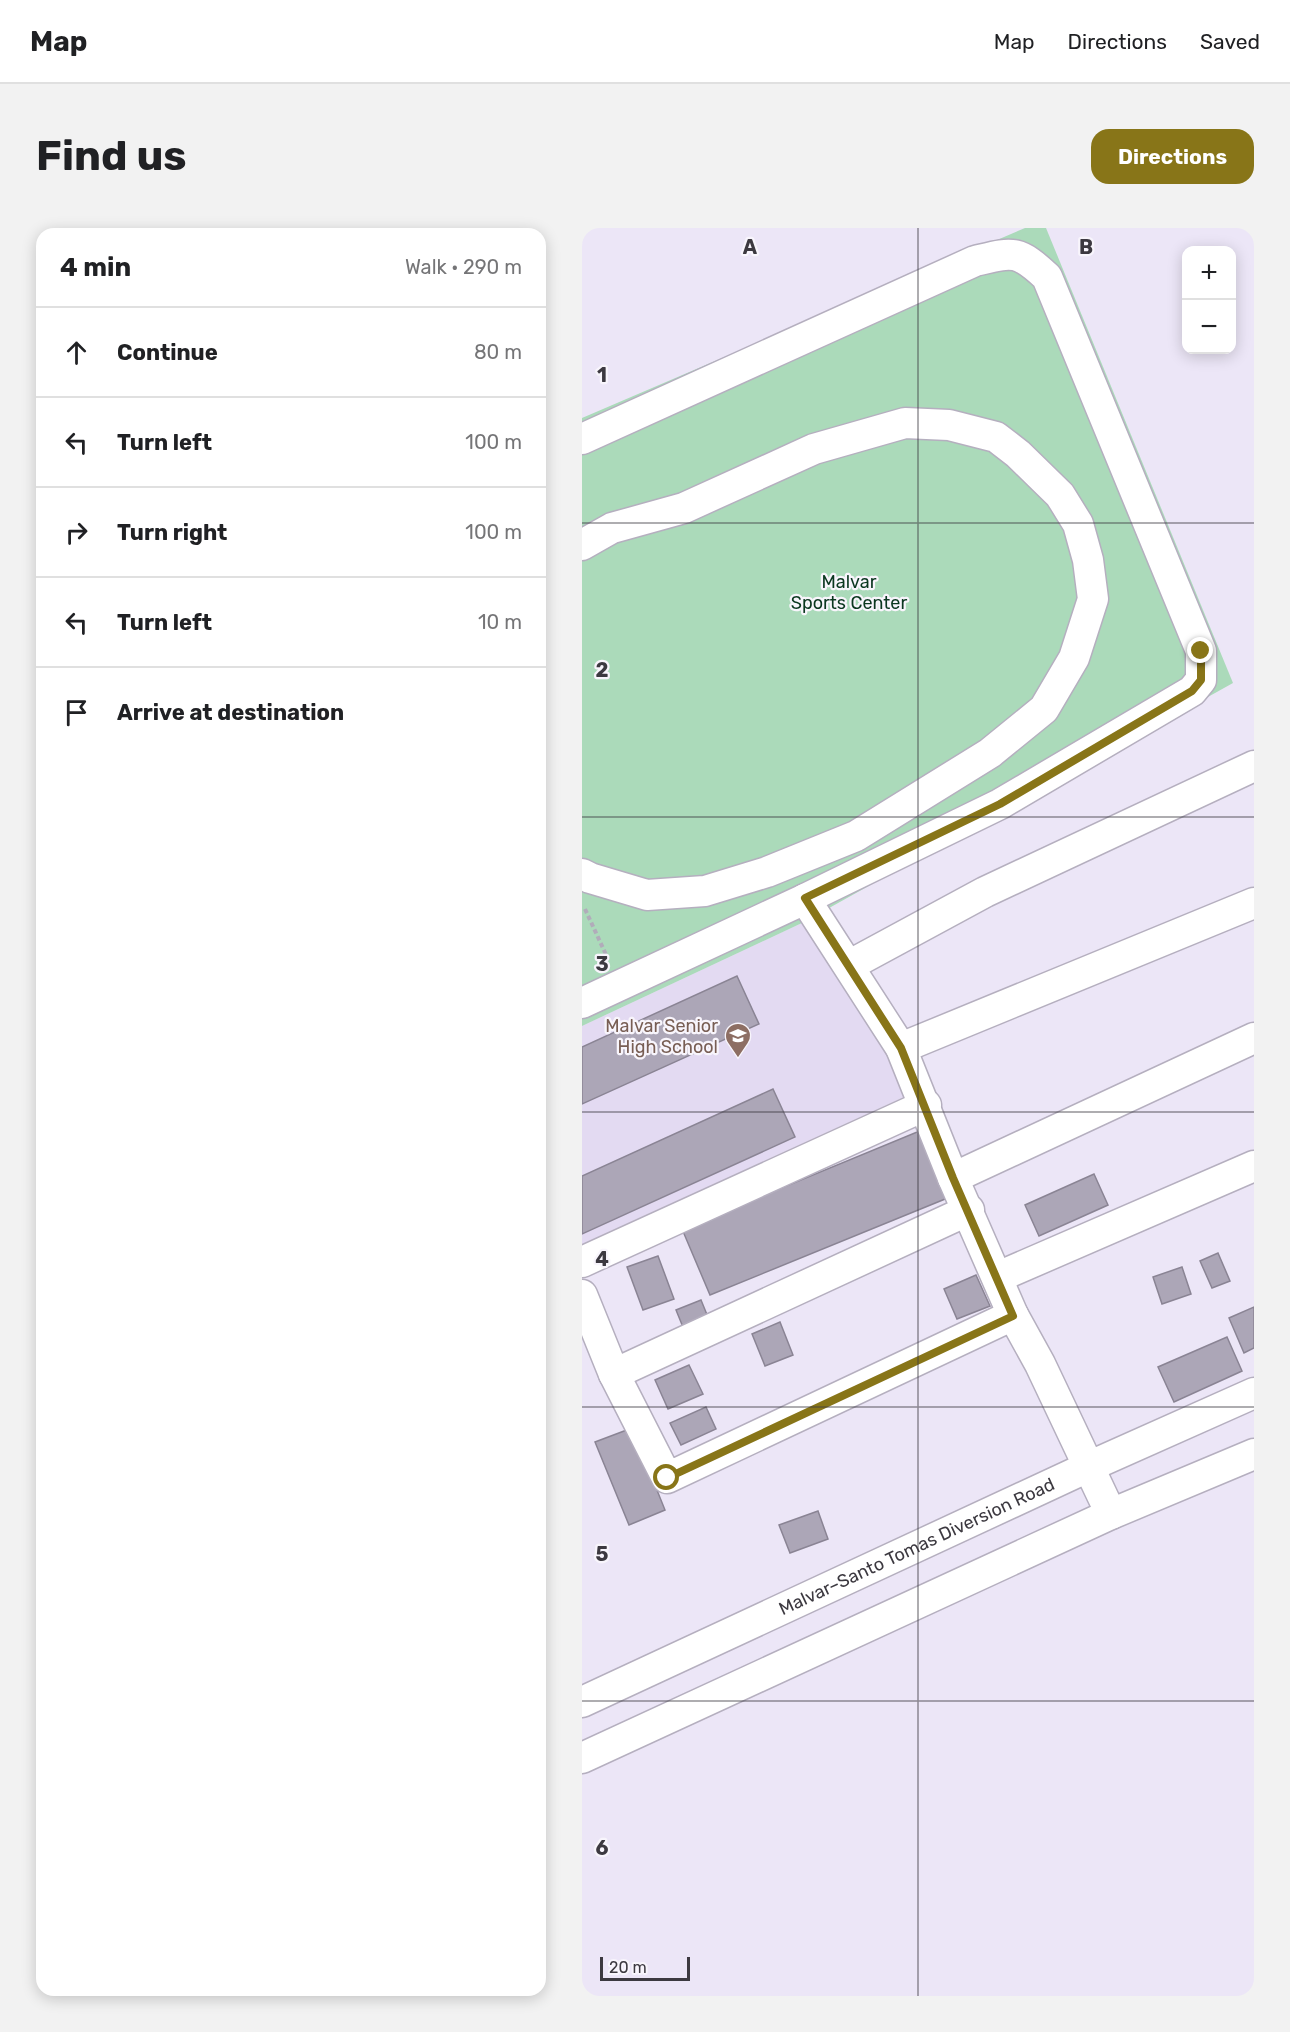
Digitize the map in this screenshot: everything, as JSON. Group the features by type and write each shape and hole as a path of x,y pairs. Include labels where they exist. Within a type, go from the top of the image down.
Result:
{"street":[{"path":"582,439 975,261 1008,253 1028,260 1047,277 1201,651 1201,680 1192,691 1000,804 582,1003"},
{"path":"582,545 612,528 684,508 814,449 905,423 949,425 996,437 1018,454 1060,495 1078,524 1088,560 1093,599 1074,658 1044,709 990,753 855,836 767,872 705,891 647,896 582,874"},
{"path":"850,965 985,892 1254,766"},
{"path":"805,898 901,1048 926,1105 953,1178 969,1210 1013,1316 1040,1364 1111,1514"},
{"path":"901,1048 1254,903"},
{"path":"953,1178 1254,1038"},
{"path":"582,1262 926,1105"},
{"path":"998,1277 1254,1166"},
{"path":"615,1374 969,1210"},
{"path":"582,1295 615,1374 667,1478 1013,1316"},
{"name":"Malvar–Santo Tomas Diversion Road","path":"582,1702 1088,1467 1254,1393"},
{"path":"582,1758 1111,1514 1254,1454"}],"path":[{"path":"582,903 619,985"}],"shaded area":[{"name":"Malvar Senior High School","path":"804,922 915,1092 582,1244 582,1026"}],"green space":[{"name":"Malvar Sports Center","path":"1025,228 1046,228 1233,683 804,922 582,1026 582,418"}],"building":[{"path":"737,976 759,1024 582,1104 582,1047"},
{"path":"773,1089 795,1137 582,1234 582,1176"},
{"path":"922,1130 950,1197 710,1295 682,1229"},
{"path":"1094,1174 1108,1205 1039,1236 1025,1205"},
{"path":"1218,1253 1230,1281 1212,1288 1200,1261"},
{"path":"658,1256 674,1299 643,1310 627,1267"},
{"path":"1182,1267 1191,1294 1162,1304 1153,1277"},
{"path":"976,1275 990,1306 957,1319 944,1289"},
{"path":"701,1300 710,1322 685,1332 676,1310"},
{"path":"1254,1307 1254,1348 1244,1353 1229,1318"},
{"path":"780,1322 793,1355 765,1366 752,1334"},
{"path":"1227,1337 1242,1371 1174,1402 1158,1367"},
{"path":"689,1365 703,1394 668,1409 655,1380"},
{"path":"706,1407 716,1429 681,1445 670,1423"},
{"path":"632,1428 665,1510 629,1525 595,1442"},
{"path":"818,1511 828,1539 790,1553 779,1525"}],"place":[{"name":"Malvar Senior High School","path":"738,1059"}],"route":[{"path":"667,1478 1013,1316 969,1210 953,1178 926,1105 901,1048 805,898 1000,804 1192,691 1201,680 1201,651"}]}
